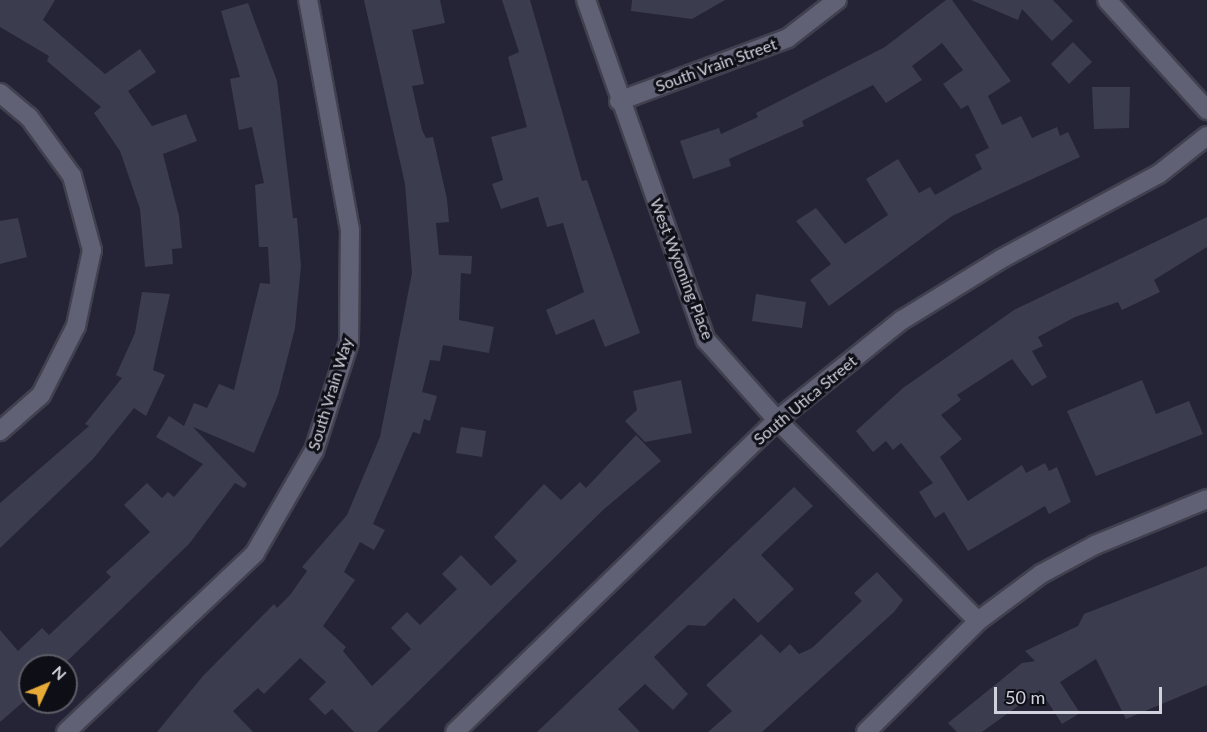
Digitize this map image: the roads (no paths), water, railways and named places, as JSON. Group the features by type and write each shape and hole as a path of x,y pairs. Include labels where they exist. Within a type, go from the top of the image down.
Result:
{"street":[{"name":"South Vrain Way","path":"66,732 255,553 314,451 349,342 350,230 308,0"},
{"name":"West Wyoming Place","path":"586,0 619,101 706,340 777,420 978,621"},
{"name":"South Vrain Street","path":"619,101 788,38 837,0"},
{"path":"1107,0 1207,110"},
{"path":"0,93 29,117 72,176 92,250 76,326 40,395 0,431"},
{"name":"South Utica Street","path":"455,732 777,420 902,320 1000,258 1159,174 1207,136"},
{"path":"866,732 978,621 1041,574 1095,545 1207,499"}]}
